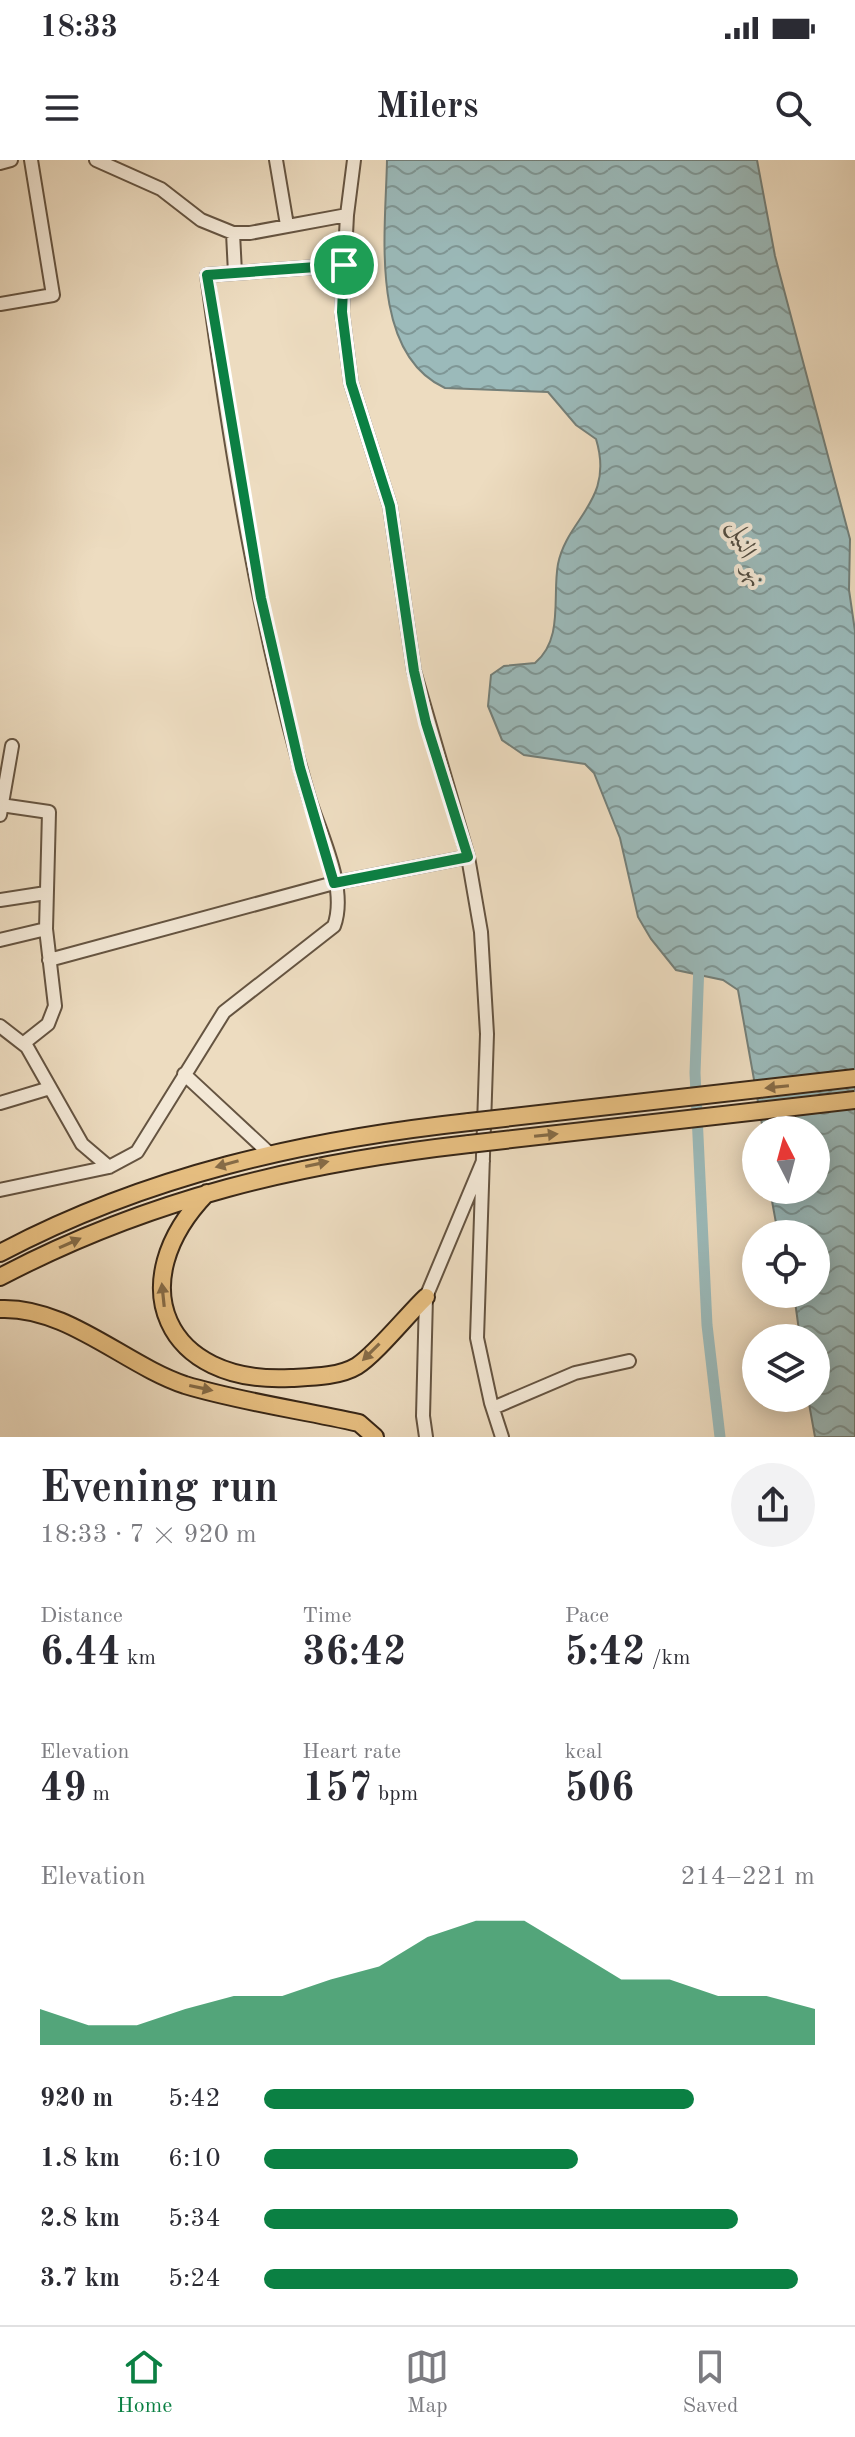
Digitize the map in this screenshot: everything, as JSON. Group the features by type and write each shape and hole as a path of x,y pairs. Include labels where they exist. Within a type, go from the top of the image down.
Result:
{"main road":[{"path":"0,1253 126,1196 269,1153 366,1133 855,1078"},
{"path":"0,1277 97,1232 207,1193 330,1162 855,1100"},
{"path":"207,1193 187,1213 176,1233 161,1283 166,1322 187,1349 213,1368 243,1377 271,1379 316,1377 356,1366 426,1297"},
{"path":"0,1309 13,1309 59,1323 184,1384 359,1423 375,1437"}],"street":[{"path":"0,163 11,160"},
{"path":"0,304 53,295 31,160"},
{"path":"96,160 161,189 201,220 233,233 347,215"},
{"path":"276,160 287,225"},
{"path":"354,160 347,215 342,312 351,383 390,506 414,671 426,723 468,857 481,932 487,1019 485,1155 476,1326 502,1437"},
{"path":"233,233 235,273"},
{"path":"0,1190 109,1167 137,1152 224,1012 334,926 338,902 300,768 264,610 207,275 344,265"},
{"path":"12,746 2,780 1,810 49,811 46,929 55,1006 48,1024 24,1043"},
{"path":"49,960 334,883 468,857"},
{"path":"0,900 46,893"},
{"path":"0,940 46,929"},
{"path":"0,1026 24,1043 82,1144 109,1167"},
{"path":"184,1074 269,1153"},
{"path":"0,1103 50,1088"},
{"path":"426,1437 423,1416 426,1297 485,1155"},
{"path":"493,1408 575,1373 629,1361"}],"water":[{"name":"نهر النيل","path":"387,160 757,160 775,256 850,539 849,590 855,631 855,1437 815,1437 811,1412 830,1412 830,1324 798,1324 796,1308 830,1308 830,1220 775,1220 773,1204 830,1204 830,1116 760,1116 738,990 723,980 676,970 651,939 638,917 620,838 594,773 585,764 524,755 502,740 488,706 491,675 504,666 535,663 550,642 558,564 570,534 595,494 599,478 596,439 576,425 548,392 445,388 420,371 403,347 393,318 387,286"}],"waterway":[{"path":"699,963 695,1073 707,1325 720,1437"}],"route":[{"path":"344,265 342,312 353,394 390,506 414,671 426,723 468,857 334,883 300,768 261,598 207,275 344,265"}]}
